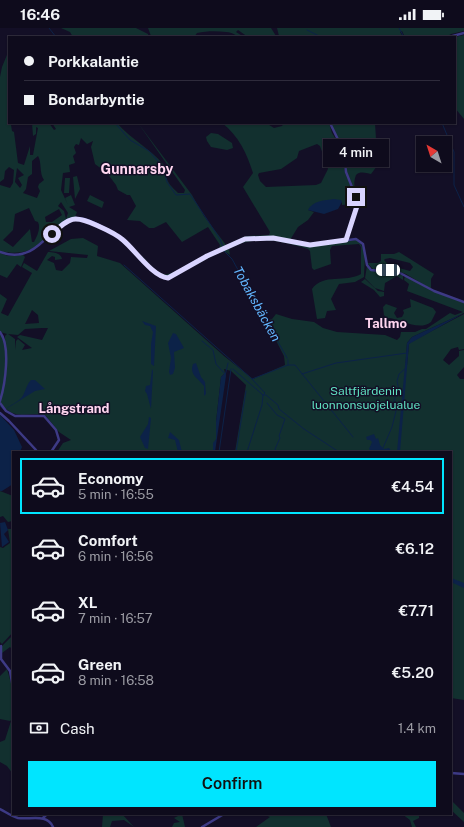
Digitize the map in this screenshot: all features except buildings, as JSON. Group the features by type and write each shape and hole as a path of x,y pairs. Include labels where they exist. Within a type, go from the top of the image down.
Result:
{"street":[{"path":"453,36 464,33"},
{"path":"330,124 344,152 346,172 356,197 357,206 346,240"},
{"path":"0,252 16,255 31,251 64,223 74,218 84,219 117,236 157,273 168,278 207,256 245,239 273,238 310,245 354,239 360,240 363,244 367,265 372,270 400,273 434,291 464,302"},
{"path":"348,233 354,239"},
{"path":"0,332 5,340 5,376 0,402 6,411 15,416 44,416 56,430 59,440 52,451"},
{"path":"0,413 36,450"},
{"path":"1,646 1,658 10,671 12,682"},
{"path":"452,773 464,774"},
{"path":"0,809 18,818 43,818 51,822 53,827"},
{"path":"43,818 46,815"},
{"path":"202,827 222,815"}],"green space":[{"path":"61,28 136,28 148,34 149,36 72,36 70,32"},
{"path":"148,28 271,28 276,36 247,36 238,30 236,32 242,36 228,32 215,31 197,33 195,36 151,36"},
{"path":"277,28 464,28 464,31 448,36 404,36 402,31 400,32 402,36 279,36"},
{"path":"464,35 464,119 456,109 456,37"},
{"path":"8,52 8,124 11,125 12,131 14,132 18,163 24,165 30,146 30,155 33,155 38,128 36,127 36,134 33,136 32,124 50,124 54,130 56,129 53,124 118,124 158,158 164,165 170,185 178,193 184,193 185,190 139,124 192,195 204,216 226,245 246,236 269,235 270,232 243,187 253,173 248,159 238,140 223,124 268,124 274,128 282,126 283,124 329,124 332,133 342,149 345,173 354,193 356,204 342,205 342,202 308,210 314,212 308,220 298,227 290,240 271,237 245,238 203,257 219,249 220,245 208,227 182,242 166,222 154,228 149,228 140,221 127,220 136,206 130,195 118,190 107,173 95,164 91,147 93,141 87,144 81,138 79,145 76,144 74,147 76,153 73,156 75,163 69,165 70,172 63,173 61,190 68,205 65,198 71,195 75,205 69,207 77,212 75,217 64,221 32,249 18,253 0,251 0,185 10,188 13,183 14,170 9,167 5,171 4,179 0,182 0,77","holes":["317,144 320,146 328,169 321,183 316,185 266,187 260,181 258,175 259,173 281,169 297,158 299,151","38,156 42,177 44,180 39,184 38,187 40,191 37,198 23,193 26,189 28,177 32,174 32,161","17,168 24,175 18,178 22,185 20,188 15,182","61,202 68,213 66,219 64,211 58,206","29,208 35,221 38,222 39,225 34,242 32,242 30,229 13,247 3,240 13,230 15,214","59,209 62,215 52,222 46,222 45,217"]},
{"path":"331,124 375,124 376,139 388,156 387,159 377,166 371,174 361,173 356,175 354,183 355,189 359,194 366,198 358,205 356,193 347,172 344,152"},
{"path":"211,133 218,134 232,143 233,148 227,150 211,147 206,137"},
{"path":"77,176 80,189 75,199 73,177"},
{"path":"65,178 70,178 69,193 64,193"},
{"path":"90,195 104,202 102,208 87,201"},
{"name":"Saltfjärdenin luonnonsuojelualue","path":"83,238 98,246 97,256 120,263 224,356 253,379 285,365 284,356 266,321 272,319 276,314 292,319 314,322 323,328 337,332 385,335 397,340 400,337 401,332 415,332 426,329 450,313 455,315 463,312 407,291 409,284 404,280 405,276 432,291 464,303 464,313 412,337 407,343 405,372 409,344 411,342 464,314 464,349 459,350 458,347 451,349 443,360 449,365 459,356 459,351 464,350 464,367 457,375 460,379 464,379 464,700 452,698 452,451 235,451 246,385 231,371 224,369 225,373 221,377 216,422 216,440 213,451 58,451 63,443 71,440 59,432 46,416 16,414 11,412 0,402 0,333 5,340 5,336 7,334 0,332 0,294 7,299 1,313 8,316 32,273 22,267 24,263 37,271 48,252 54,253 60,255 62,259 55,260 55,257 52,256 47,260 54,263 56,270 62,271 70,263 71,257 87,258 88,255 49,251 71,239","holes":["32,310 38,315 39,323 25,324","48,328 42,340 20,335 17,337 32,348 22,350 25,345 18,339 16,341 15,350 15,339 8,334 18,335 25,329"]},
{"path":"250,239 273,239 309,246 357,240 364,252 364,277 355,282 339,284 331,299 336,310 327,311 325,318 317,319 312,289 322,281 355,277 361,274 361,247 359,244 332,246 330,250 331,264 314,270 312,268 310,251 308,249 268,240 258,240 239,244 229,249 230,255 224,251 218,253 175,276 234,244"},
{"path":"399,252 434,274 431,279 431,289 406,274 396,271 399,268 410,271 413,267 410,263 390,258 385,259 384,260 393,270 373,269 367,263 378,263 381,261 381,254 394,254"},
{"path":"0,253 8,256 23,255 25,257 21,267 17,264 7,278 0,275"},
{"path":"139,254 156,270 163,274 173,272 194,262 167,277 159,273"},
{"path":"367,266 369,269 403,275 403,280 397,276 385,283 384,291 375,288 365,278"},
{"path":"365,279 378,291 384,292 384,296 380,297 374,290 361,282"},
{"path":"410,299 433,308 436,312 431,322 421,326 387,318 384,315 383,307 386,304 397,308 394,313 397,318 402,317 404,313 403,310 411,307"},
{"path":"0,491 12,496 12,521 8,522 3,516 0,517"},
{"path":"8,529 12,529 12,633 2,644 0,642 0,547 3,548 10,543"},
{"path":"12,636 12,649 10,647 2,653 2,646"},
{"path":"7,669 12,686 12,720 10,721 0,719 0,676"},
{"path":"11,721 12,773 7,766 0,762 0,742 5,740"},
{"path":"452,801 464,813 464,822 452,811"},
{"path":"103,815 123,815 134,827 124,820 112,821 110,827 102,827"},
{"path":"182,815 185,827 172,827 174,823 180,822 174,818"},
{"path":"265,815 326,815 331,827 256,827 270,817"},
{"path":"403,815 419,815 419,818 413,821 416,827 412,827 410,820"}],"water":[{"path":"334,199 341,200 342,202 338,209 324,214 308,210 316,203"},
{"path":"464,313 409,344 400,451 397,451 407,343 412,337"},
{"path":"142,321 156,326 154,366 151,364 151,344 153,332 150,326 145,325"},
{"path":"173,333 176,334 184,348 174,352 175,368 173,374 170,375 171,358 168,343"},
{"path":"196,363 201,377 205,382 206,394 204,396 204,386 192,371 193,364"},
{"path":"152,369 151,409 145,391 146,386 150,385"},
{"path":"225,373 226,376 215,451 213,451 213,443 216,439 216,422 221,377"},
{"path":"31,380 35,380 45,389 35,391 6,409 22,397"},
{"path":"0,415 14,430 22,447 20,451 12,451 12,485 0,491"},
{"path":"149,417 151,418 148,449 145,448 140,437 148,424"},
{"path":"170,432 179,440 182,451 178,451 175,440 168,438"},
{"path":"374,434 384,449 389,448 391,451 371,451 369,449 372,442 367,440 366,437"},
{"path":"5,522 8,530 4,534 9,542 2,547 0,523"},
{"path":"452,578 464,583 464,588 452,582"}],"waterway":[{"name":"Tobaksbäcken","path":"49,28 55,36"},
{"path":"399,28 403,36"},
{"path":"307,30 319,36"},
{"name":"Tobaksbäcken","path":"116,124 130,140 149,151 163,167 167,182 176,195 190,194 220,239 223,247"},
{"path":"442,124 454,152 454,185 464,207"},
{"name":"Tobaksbäcken","path":"224,251 232,259 287,358"},
{"path":"124,265 252,379 288,365"},
{"path":"202,341 213,350 216,364 225,374"},
{"path":"302,374 336,363 407,353"},
{"name":"Tobaksbäcken","path":"288,360 288,365 295,365 353,437"},
{"path":"225,376 228,363"},
{"path":"383,448 392,427 396,411 394,400 399,391 397,381 399,374 406,368"},
{"path":"219,451 231,369"},
{"path":"233,369 263,395 266,395 278,405 279,409 304,429 337,451"},
{"path":"247,451 262,405 263,395 265,393 252,379"},
{"path":"236,451 246,391"},
{"path":"267,403 277,415 285,419 279,436 280,438 275,449 276,451"},
{"path":"0,406 4,410"}],"district":[{"name":"Gunnarsby","path":"137,169"},
{"name":"Tallmo","path":"386,323"},
{"name":"Långstrand","path":"74,408"}],"route":[{"path":"52,234 68,220 74,218 84,219 121,238 157,273 168,278 174,276 207,256 238,241 249,238 282,239 305,245 346,240 357,206 356,197"}]}
